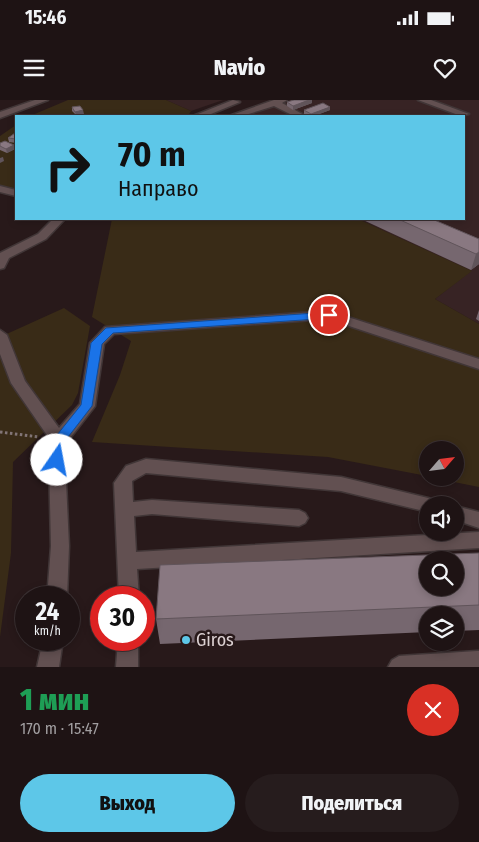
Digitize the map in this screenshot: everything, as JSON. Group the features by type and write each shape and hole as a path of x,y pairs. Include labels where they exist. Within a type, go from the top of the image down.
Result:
{"street":[{"path":"0,115 44,100"},
{"path":"422,100 464,114"},
{"path":"200,115 235,101 251,111"},
{"path":"237,115 279,101 300,115"},
{"path":"0,189 15,193"},
{"path":"1,260 44,235 54,228 58,220"},
{"path":"58,586 60,546 57,460 59,440 87,406 97,343 110,330 329,315 479,364"},
{"path":"0,335 18,383 59,440"},
{"path":"129,586 124,483 126,475 134,469 146,466 341,484 419,503"},
{"path":"125,510 152,507 299,518"},
{"path":"464,516 479,520"},
{"path":"129,561 479,540"},
{"path":"48,667 51,651"},
{"path":"127,667 128,651"},
{"path":"399,667 477,661 478,667"}],"path":[{"path":"0,432 59,440"}],"shaded area":[{"path":"68,100 166,100 191,111 189,115 32,115"},
{"path":"166,100 223,100 191,111"},
{"path":"291,100 479,100 479,324 435,299 471,271 360,220 465,220 465,115 247,115"},
{"path":"15,126 15,189 0,186 0,136"},
{"path":"112,220 360,220 472,271 435,299 479,324 479,487 464,484 464,441 419,441 419,474 328,457 92,442 120,375 131,341 92,317"},
{"path":"64,308 90,326 78,393 72,405 13,462 11,553 0,637 0,337"}],"building":[{"path":"309,100 293,106 287,102"},
{"path":"323,103 330,107 311,114 304,110"},
{"path":"80,106 83,110 75,112 72,107"},
{"path":"15,133 15,139 8,138"},
{"path":"5,141 14,145 6,149 0,146 0,143"},
{"path":"400,220 434,220 479,239 479,252 476,254"},
{"path":"479,553 479,605 419,606 419,608 156,619 160,565 419,555 419,596 464,596 464,554"}],"place":[{"name":"Giros","path":"186,640"}],"route":[{"path":"57,460 59,440 87,406 97,343 110,330 329,315"}]}
